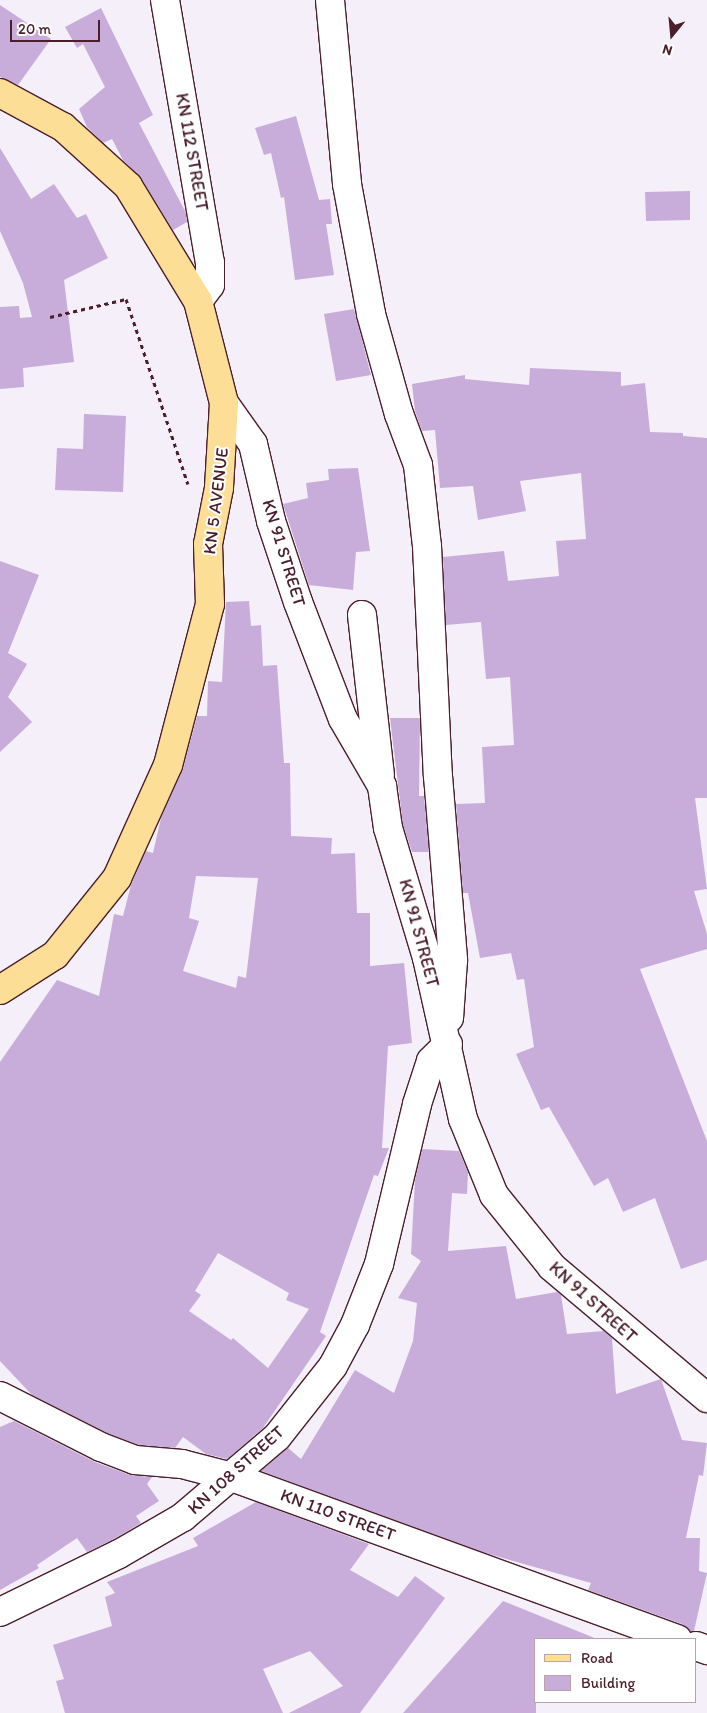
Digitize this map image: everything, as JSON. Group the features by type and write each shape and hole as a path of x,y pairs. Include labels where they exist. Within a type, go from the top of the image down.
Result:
{"main road":[{"name":"KN 5 AVENUE","path":"0,93 63,127 128,186 198,301 224,403 219,488 208,544 210,604 168,765 117,878 55,955 0,990"}],"street":[{"name":"KN 112 STREET","path":"166,0 210,263 210,285 198,301"},
{"path":"330,0 347,184 371,314 399,414 418,465 427,546 438,776 453,960 448,1044"},
{"name":"KN 91 STREET","path":"224,403 253,444 271,521 298,602 343,719 382,786 388,828 412,901 448,1044 463,1119 494,1195 552,1267 707,1398"},
{"path":"362,615 382,786"},
{"name":"KN 108 STREET","path":"0,1612 119,1554 183,1517 277,1437 333,1366 355,1325 379,1264 417,1104 432,1061 448,1044"},
{"name":"KN 110 STREET","path":"0,1396 101,1447 136,1460 182,1464 232,1477 674,1638"}],"path":[{"path":"50,317 126,299 189,488"}],"building":[{"path":"0,5 51,39 18,85 0,77"},
{"path":"101,8 153,115 139,123 186,213 187,222 173,230 141,178 123,160 112,139 103,143 87,127 79,109 105,87 83,44 77,48 65,27"},
{"path":"296,116 319,200 330,199 332,224 326,224 334,275 295,280 284,197 281,198 271,153 264,155 255,128"},
{"path":"0,148 31,199 54,184 77,218 86,214 108,258 64,280 74,362 23,368 24,387 0,389 0,307 19,306 20,318 32,317 23,283 0,231"},
{"path":"690,191 690,220 646,221 645,192"},
{"path":"354,309 371,375 336,381 324,314"},
{"path":"530,368 621,372 621,386 645,383 650,432 683,433 683,436 707,438 707,798 695,798 707,889 694,891 707,934 707,949 640,969 707,1141 707,1260 681,1269 655,1198 623,1212 608,1178 594,1186 549,1107 541,1110 516,1054 534,1047 524,979 517,980 511,953 480,958 468,893 463,893 456,804 485,803 482,747 514,745 510,677 486,679 481,622 446,625 443,557 504,551 508,581 559,576 556,541 586,539 581,473 520,481 526,511 478,520 473,486 440,488 435,430 422,431 415,411 412,384 465,375 465,379 529,385"},
{"path":"84,414 126,416 123,492 55,490 57,448 83,449"},
{"path":"358,468 370,551 356,552 353,590 309,585 283,504 308,498 306,483 329,480 328,469"},
{"path":"0,561 39,575 8,653 27,664 8,697 32,722 0,752"},
{"path":"249,601 251,626 261,625 263,666 277,665 284,763 290,763 291,836 332,838 331,854 355,853 357,913 370,913 370,966 404,963 412,1043 388,1046 382,1148 389,1148 378,1176 374,1175 320,1332 326,1336 263,1428 227,1459 206,1454 183,1437 175,1448 139,1445 107,1433 32,1395 0,1361 0,1062 57,980 99,996 114,914 123,916 131,885 146,851 153,853 161,818 183,769 197,716 207,716 208,681 222,682 226,602","holes":["196,876 258,878 246,978 238,976 236,988 183,971 199,921 189,918","218,1253 289,1293 286,1300 309,1309 268,1368 233,1338 231,1340 189,1311 201,1295 195,1291"]},
{"path":"390,718 420,718 419,796 424,796 429,852 412,852 403,825"},
{"path":"422,1149 459,1151 468,1172 467,1194 452,1193 448,1251 506,1246 516,1299 557,1292 561,1295 567,1334 604,1331 612,1338 616,1394 661,1379 682,1440 707,1443 703,1476 699,1475 686,1538 700,1538 699,1571 707,1573 694,1631 690,1632 682,1624 588,1590 591,1583 482,1552 261,1471 288,1448 301,1459 355,1370 394,1393 413,1341 417,1303 398,1298 421,1261 411,1254 415,1180"},
{"path":"14,1421 95,1462 130,1475 152,1477 147,1484 159,1501 136,1516 141,1523 112,1540 87,1552 77,1538 37,1565 39,1568 0,1590 0,1427"},
{"path":"256,1502 369,1544 350,1570 398,1597 415,1576 445,1598 360,1713 289,1713 343,1686 310,1651 263,1669 283,1713 65,1713 56,1681 64,1679 53,1645 112,1626 105,1597 115,1593 107,1582 198,1546 193,1538"},
{"path":"503,1601 595,1638 534,1638 534,1703 536,1703 536,1713 403,1713"}]}
